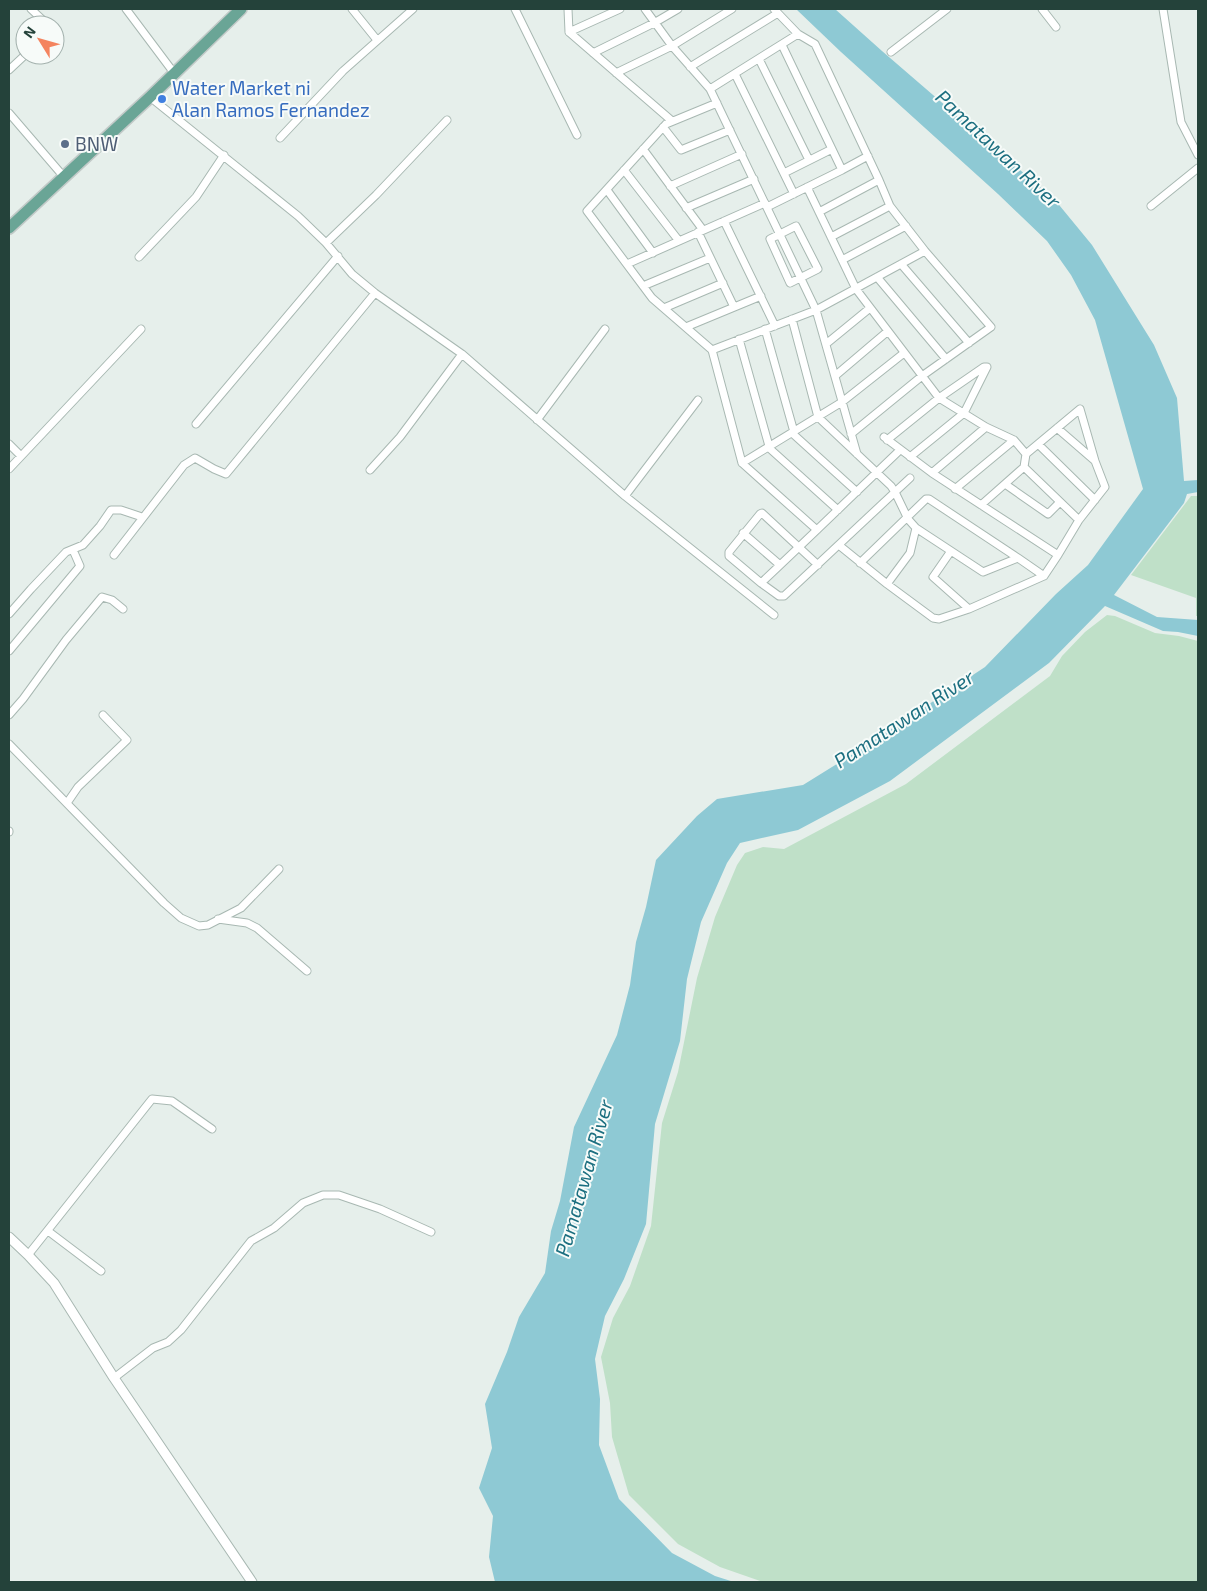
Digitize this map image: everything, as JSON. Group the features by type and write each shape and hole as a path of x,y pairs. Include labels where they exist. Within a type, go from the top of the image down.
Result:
{"main road":[{"path":"9,228 150,97 241,9"}],"street":[{"path":"126,9 174,73"},
{"path":"352,9 377,40"},
{"path":"280,138 343,71 413,9"},
{"path":"515,9 577,135"},
{"path":"568,9 569,32 672,121"},
{"path":"569,32 620,9"},
{"path":"645,9 672,46 710,89 754,179 816,310 857,454"},
{"path":"593,53 678,9"},
{"path":"616,73 672,46 732,9"},
{"path":"890,52 947,9"},
{"path":"1042,9 1056,27"},
{"path":"1163,9 1181,122 1198,155"},
{"path":"690,67 776,11 798,34 815,44 890,206 925,251 991,328 922,376 851,434"},
{"path":"710,89 798,34"},
{"path":"782,45 842,170"},
{"path":"759,59 809,160"},
{"path":"735,74 794,194"},
{"path":"150,97 298,216 326,243 352,274 462,354 626,496 774,615"},
{"path":"717,103 666,124 608,190 587,210 652,298 712,350 742,463 817,530"},
{"path":"9,113 64,177"},
{"path":"326,243 376,195 447,120"},
{"path":"663,127 681,150 730,130"},
{"path":"643,149 686,208 700,231 710,258 734,307"},
{"path":"784,173 832,149"},
{"path":"670,186 742,154"},
{"path":"140,257 196,197 224,156"},
{"path":"627,264 700,231 794,194 868,156"},
{"path":"1151,206 1198,168"},
{"path":"624,170 679,241"},
{"path":"686,208 754,179"},
{"path":"819,212 879,180"},
{"path":"807,187 856,289 939,398 986,427 1014,440 1026,454"},
{"path":"608,190 653,253"},
{"path":"831,237 890,206"},
{"path":"724,221 775,326"},
{"path":"796,226 818,269 801,278 790,283 770,239 796,226"},
{"path":"842,260 906,226"},
{"path":"712,350 816,310 925,251"},
{"path":"196,424 338,256"},
{"path":"643,286 710,258"},
{"path":"901,264 969,343"},
{"path":"877,277 946,359"},
{"path":"664,308 723,284"},
{"path":"114,555 142,517 189,460 195,458 226,474 376,293"},
{"path":"686,327 761,296"},
{"path":"826,344 870,308"},
{"path":"792,319 818,417 891,486 908,518 916,528 982,572 1018,558"},
{"path":"9,469 140,329"},
{"path":"537,420 605,329"},
{"path":"766,329 793,432 857,492"},
{"path":"835,376 888,331"},
{"path":"739,339 768,447 838,510"},
{"path":"742,463 842,402 904,352"},
{"path":"370,470 400,437 462,354"},
{"path":"910,457 964,413 987,367 984,367 939,398 885,438 900,450 932,473 1058,556"},
{"path":"626,496 698,400"},
{"path":"840,546 933,618 939,619 969,609 1044,576 1079,520 1105,487 1095,461 1080,409 1026,454 1024,468 981,505"},
{"path":"932,473 986,427"},
{"path":"1057,428 1095,461"},
{"path":"956,489 1014,440"},
{"path":"9,444 21,456"},
{"path":"1038,444 1095,500"},
{"path":"761,583 900,450"},
{"path":"1024,468 1079,520"},
{"path":"818,565 762,513 728,552 729,556 761,583 780,596 784,596 840,546 910,478"},
{"path":"1005,484 1048,514 1060,502"},
{"path":"860,563 926,499 929,499 1044,576"},
{"path":"9,614 62,555 83,545 111,510 121,510 142,517"},
{"path":"887,584 910,553 916,528"},
{"path":"743,533 780,565"},
{"path":"9,651 80,566 73,550"},
{"path":"951,551 933,577 969,609"},
{"path":"9,715 24,698 61,646 102,598 112,600 123,609"},
{"path":"67,803 78,787 127,740 103,715"},
{"path":"9,744 164,903 181,918 199,926 241,908 278,869"},
{"path":"218,919 247,923 257,928 308,971"},
{"path":"28,1255 152,1099 172,1101 212,1128"},
{"path":"114,1378 153,1348 168,1342 181,1330 251,1241 274,1228 303,1202 323,1195 339,1196 380,1209 431,1232"},
{"path":"48,1231 101,1271"},
{"path":"9,1238 54,1283 114,1378 252,1582"}],"green space":[{"path":"1191,496 1198,496 1198,616 1196,616 1196,598 1131,575"},
{"path":"1107,615 1115,616 1155,633 1198,641 1198,1582 763,1582 720,1567 678,1544 629,1495 612,1437 610,1403 601,1357 613,1318 630,1286 651,1226 662,1123 678,1072 697,978 715,917 737,865 745,853 763,847 784,849 906,784 1050,676 1062,656 1085,632"}],"water":[{"name":"Pamatawan River","path":"796,9 835,9 1055,200 1092,245 1154,345 1177,398 1184,481 1198,480 1198,492 1187,494 1184,503 1114,595 1157,617 1198,620 1198,636 1163,631 1105,606 1049,663 890,781 798,830 740,843 727,863 701,922 687,979 680,1041 655,1124 646,1224 624,1279 605,1316 595,1359 600,1399 599,1445 619,1499 672,1553 715,1576 734,1582 495,1582 489,1557 493,1516 479,1488 492,1448 485,1404 507,1352 519,1317 545,1273 551,1231 560,1201 574,1127 617,1035 630,985 636,942 656,860 697,816 717,799 803,785 985,667 1056,594 1088,565 1143,489 1095,320 1071,275 1047,241"}],"place":[{"name":"Water Market ni Alan Ramos Fernandez","path":"162,99"},
{"name":"BNW","path":"65,144"}]}
